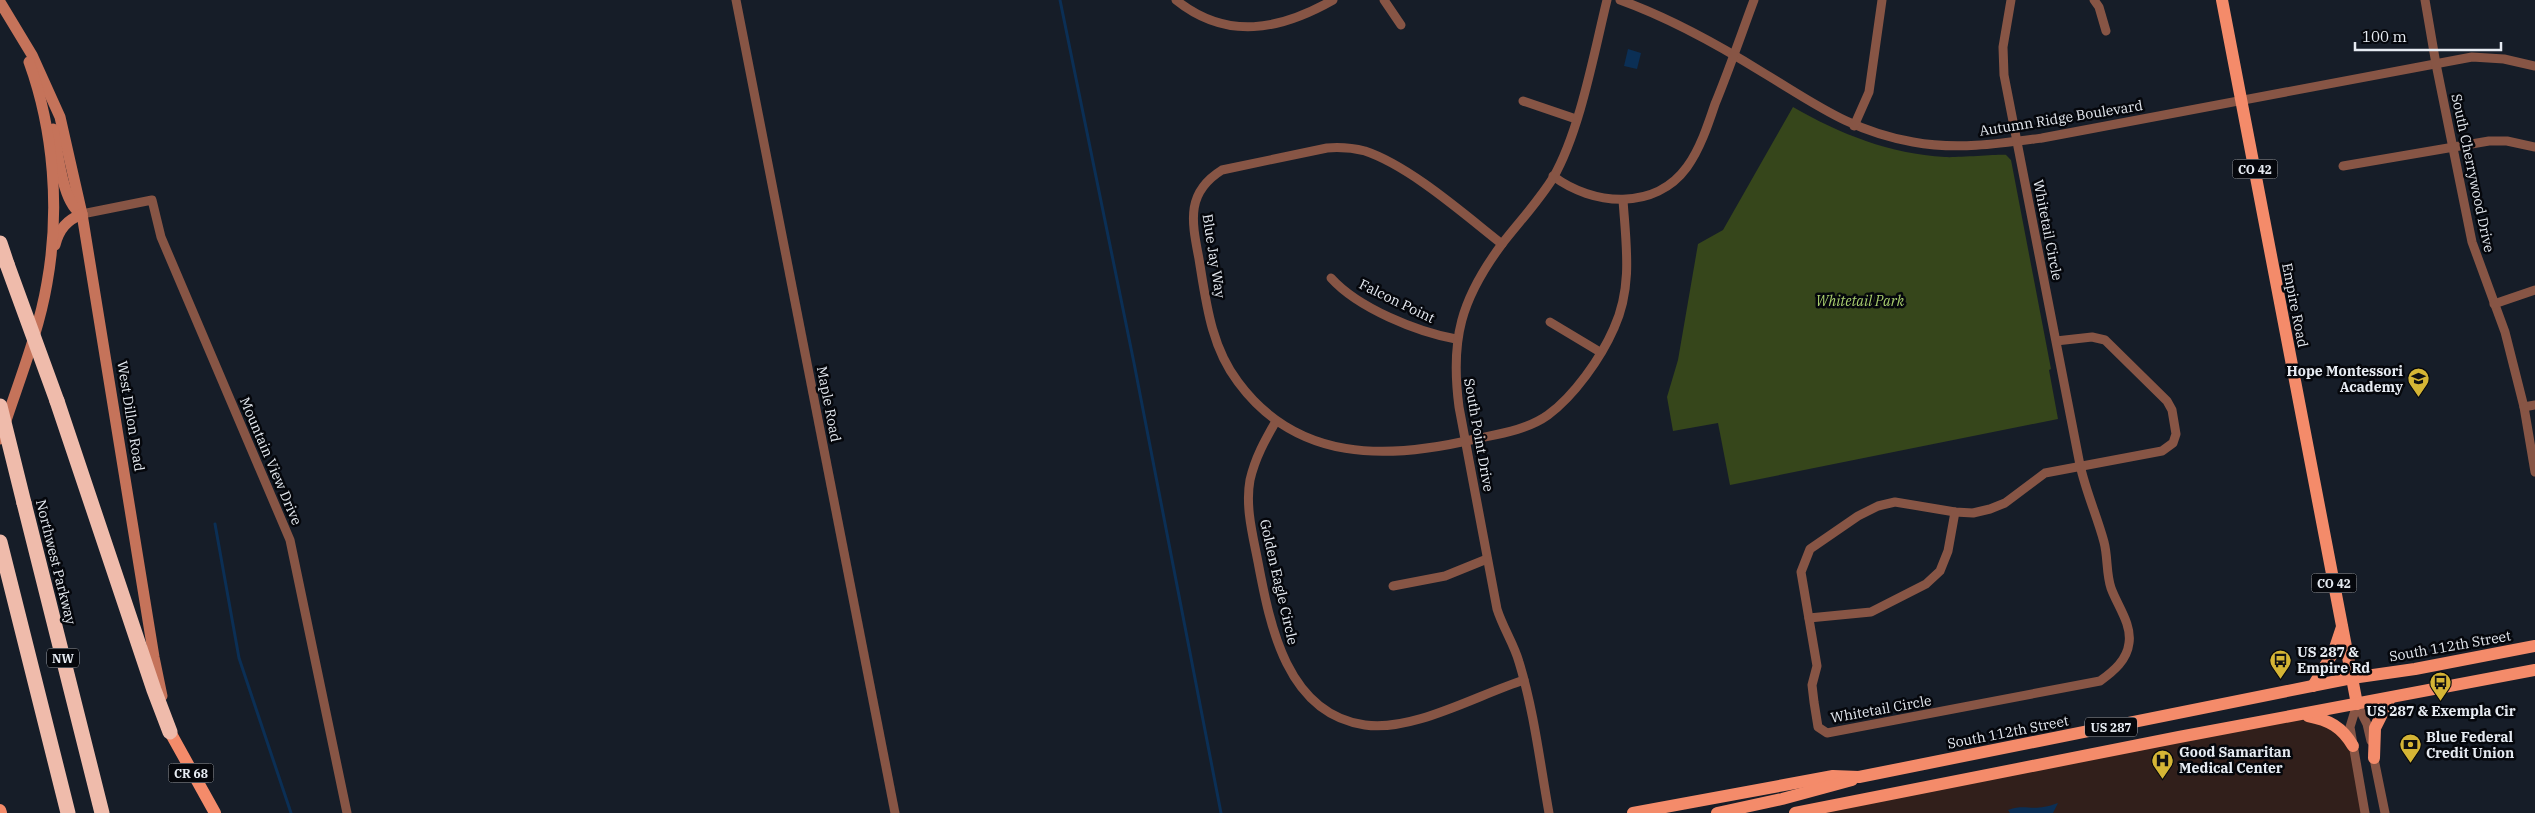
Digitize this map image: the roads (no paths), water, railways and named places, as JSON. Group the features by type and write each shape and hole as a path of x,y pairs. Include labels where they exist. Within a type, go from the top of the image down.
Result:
{"highway":[{"path":"0,243 57,401 154,690 170,732"},
{"name":"Northwest Parkway","path":"0,406 102,813"},
{"name":"NW","path":"0,542 68,813"}],"main road":[{"name":"Empire Road","path":"2222,0 2357,704"},
{"name":"West Dillon Road","path":"0,2 36,63 60,117 82,214 154,657 170,732 215,813"},
{"name":"West Dillon Road","path":"0,440 40,312 50,261 53,197 52,167 42,104 24,50 12,24"},
{"path":"42,104 50,117 67,195 73,207 82,214"},
{"path":"50,261 62,227 73,217 82,214"},
{"path":"2313,686 2334,651 2342,625"},
{"name":"South 112th Street","path":"1633,813 1833,776 1859,777 2352,678 2415,669 2535,646"},
{"name":"US 287","path":"1795,813 2179,737 2535,670"},
{"path":"2374,758 2375,728 2390,698"},
{"path":"2301,715 2334,723 2344,732 2353,746"},
{"path":"1717,813 1838,785 1859,777"}],"street":[{"name":"Maple Road","path":"736,0 895,813"},
{"path":"1176,0 1188,10 1209,20 1232,26 1252,27 1280,24 1300,17 1333,0"},
{"path":"1384,0 1401,25"},
{"name":"South Point Drive","path":"1549,813 1519,660 1505,632 1497,609 1455,378 1456,339 1471,294 1502,244 1530,210 1553,176 1576,120 1607,0"},
{"name":"Autumn Ridge Boulevard","path":"1620,0 1645,9 1734,55 1816,107 1854,126 1894,138 1932,145 1979,146 2017,141 2436,64 2485,57 2504,58 2535,66"},
{"path":"1553,176 1580,192 1603,199 1623,200 1663,188 1677,178 1688,166 1704,134 1754,0"},
{"path":"1854,126 1868,92 1873,72 1877,21 1882,0"},
{"name":"Whitetail Circle","path":"2011,0 2006,18 2004,75 2080,465 2085,488 2104,544 2109,581 2127,624 2130,640 2128,652 2118,667 2100,681 1827,733 1818,727 1812,685 1817,666 1801,572 1804,560 1810,549 1858,516 1889,503 1955,512 1973,512 1990,509 2005,503 2045,473 2080,465"},
{"path":"2094,0 2099,7 2106,31"},
{"name":"South Cherrywood Drive","path":"2426,0 2436,64 2472,242 2504,332 2524,407 2535,472"},
{"path":"1523,101 1576,120"},
{"path":"2343,166 2452,146 2507,141 2535,147"},
{"name":"Blue Jay Way","path":"1502,244 1423,184 1384,159 1364,151 1327,148 1222,170 1200,188 1194,202 1195,239 1214,336 1222,357 1238,382 1257,405 1287,430 1308,439 1367,452 1415,451 1508,432 1546,416 1574,390 1614,329 1620,313 1628,277 1623,200"},
{"name":"Mountain View Drive","path":"82,214 152,200 161,237 293,547 347,813"},
{"name":"Falcon Point","path":"1331,278 1339,287 1403,323 1429,333 1456,339"},
{"path":"2494,304 2535,290"},
{"path":"1550,322 1600,352"},
{"path":"2056,341 2092,336 2109,343 2167,401 2175,425 2176,434 2173,443 2166,449 2080,465"},
{"path":"2524,407 2535,405"},
{"name":"Golden Eagle Circle","path":"1276,421 1257,455 1250,480 1248,499 1251,528 1276,639 1284,661 1297,682 1311,698 1328,711 1348,721 1365,725 1390,726 1415,721 1524,680"},
{"path":"1809,618 1871,612 1926,584 1940,572 1948,551 1955,512"},
{"path":"1393,586 1445,576 1488,559"},
{"path":"2357,704 2350,727 2365,813"},
{"path":"2357,704 2367,724 2385,813"}],"water":[{"path":"1628,49 1641,53 1637,69 1624,66"},
{"path":"2058,803 2053,813 2010,813 2008,810 2020,807 2036,808"}],"waterway":[{"path":"1060,0 1134,363 1221,813"},
{"path":"215,524 239,658 291,813"}],"place":[{"name":"Hope Montessori Academy","path":"2419,398"},
{"name":"US 287 & Empire Rd","path":"2281,679"},
{"name":"US 287 & Exempla Cir","path":"2441,702"},
{"name":"Blue Federal Credit Union","path":"2410,764"},
{"name":"Good Samaritan Medical Center","path":"2163,779"}],"park label":[{"name":"Whitetail Park","path":"1860,301"}]}
